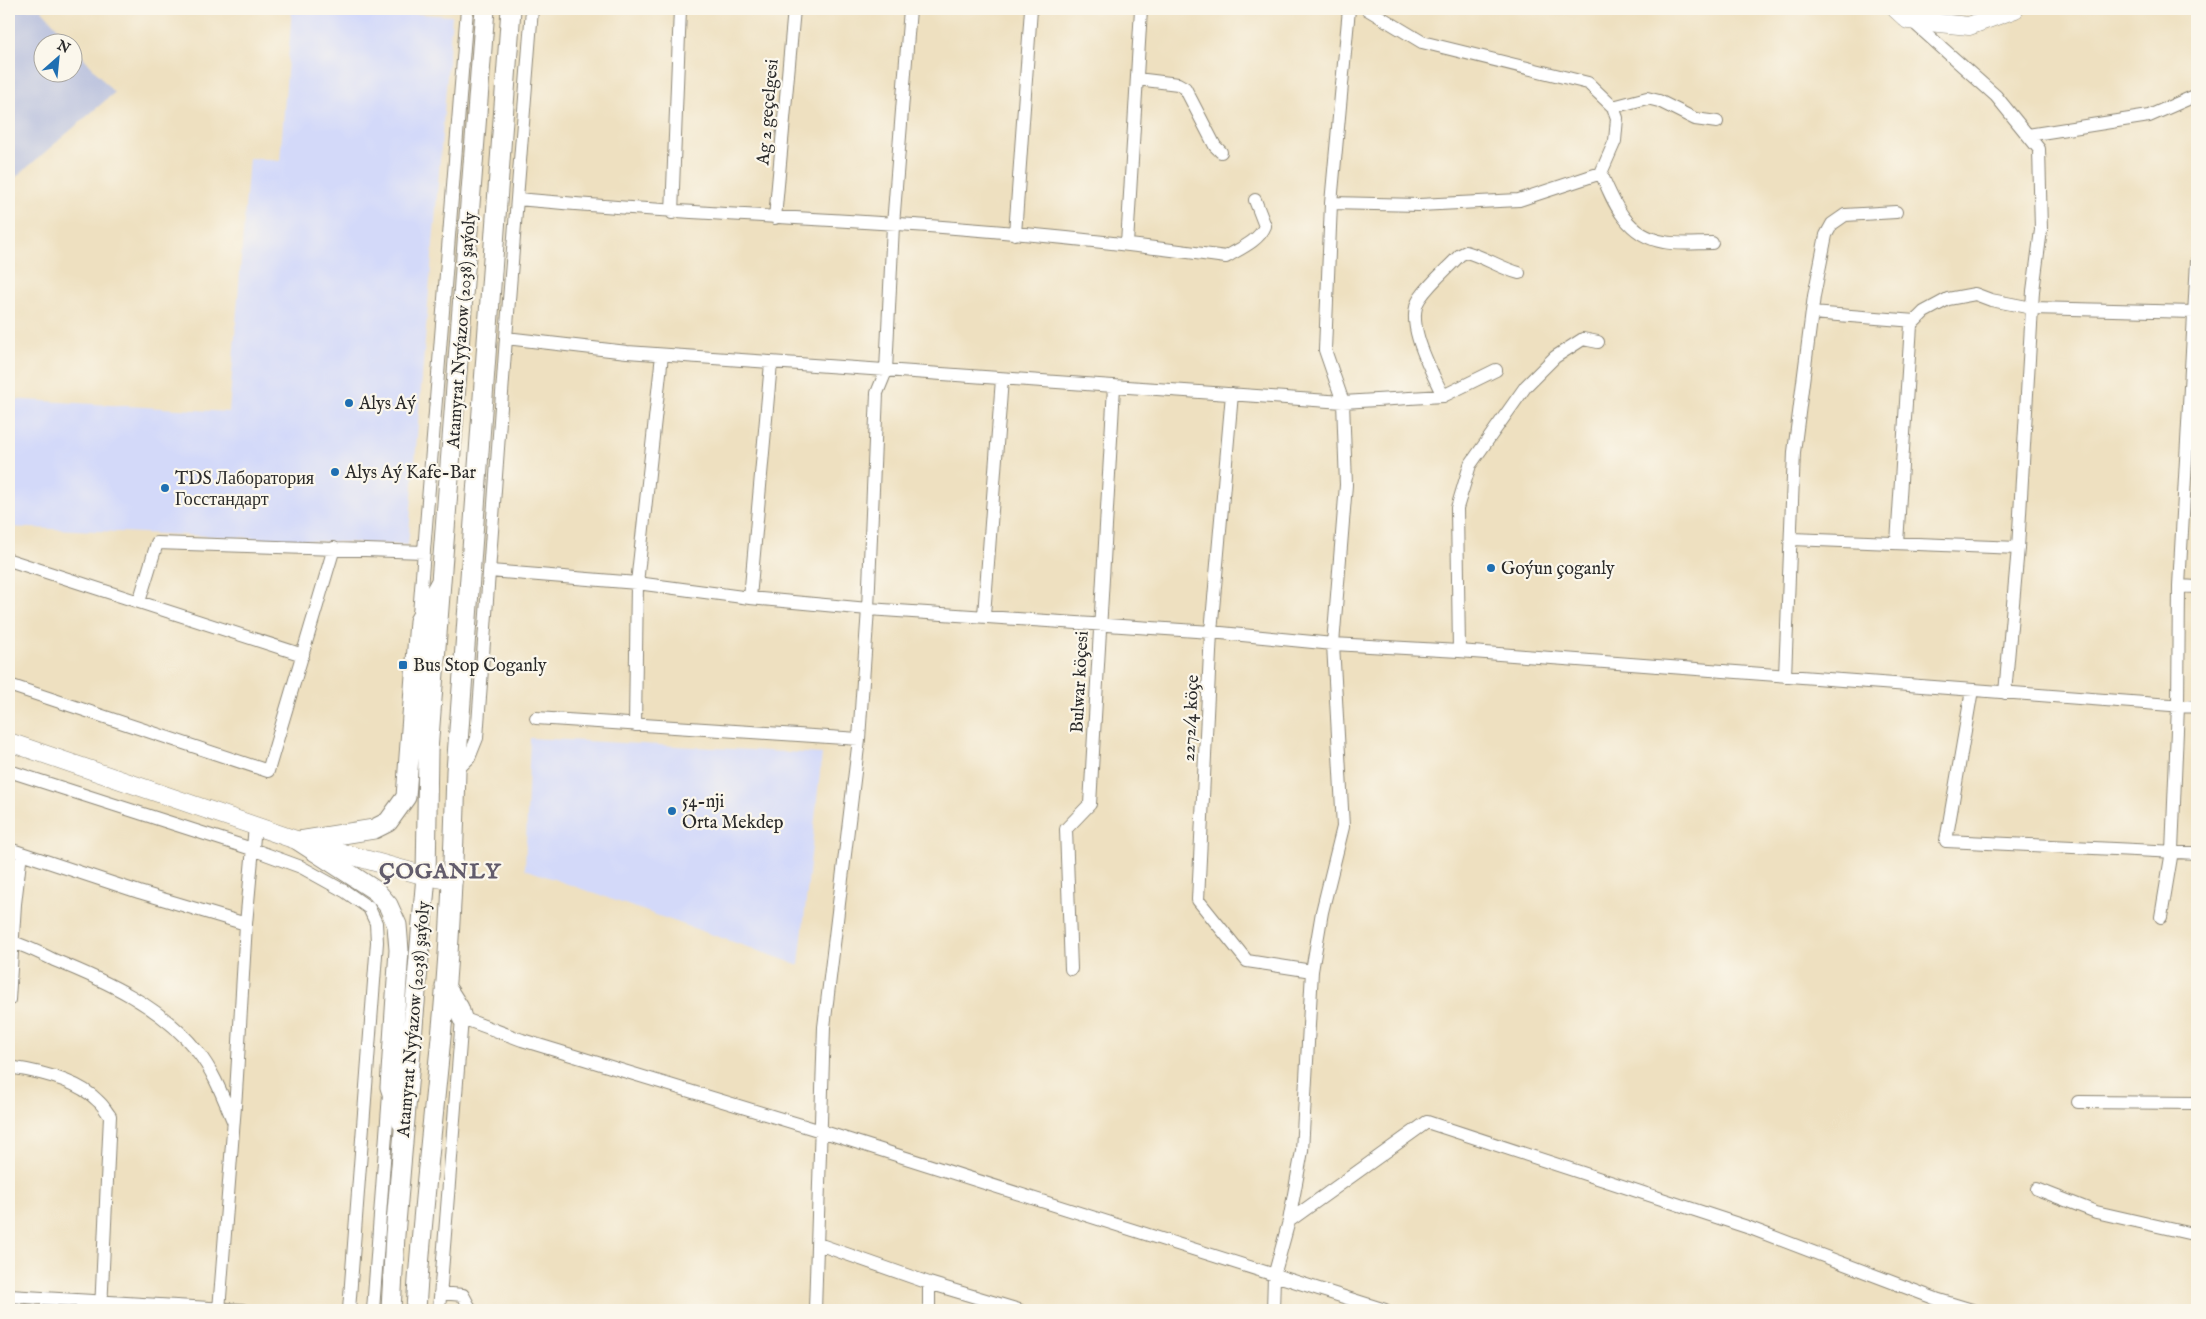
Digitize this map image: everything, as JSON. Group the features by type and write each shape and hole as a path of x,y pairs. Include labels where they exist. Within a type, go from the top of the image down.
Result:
{"main road":[{"name":"Atamyrat Nyýazow (2038) şaýoly","path":"391,1310 395,1235 426,876 428,751 443,577 485,9"},
{"name":"Atamyrat Nyýazow (2038) şaýoly","path":"416,1310 420,1238 445,986 453,881 456,771 511,9"},
{"path":"299,841 362,832 388,822 406,796 419,621 443,577"},
{"path":"412,715 428,751"},
{"path":"299,841 361,879 376,891 388,905 397,925 399,950 390,1087 404,1129"},
{"path":"394,1014 418,966"},
{"path":"445,986 459,1008 462,1018"}],"street":[{"path":"419,621 467,9"},
{"path":"456,771 470,758 477,738 532,9"},
{"path":"672,213 680,9"},
{"name":"Ag 2 geçelgesi","path":"775,218 794,9"},
{"path":"815,1310 824,1027 859,739 868,609 877,393 886,371 893,225 910,9"},
{"path":"1016,234 1031,9"},
{"path":"1127,244 1140,9"},
{"path":"1273,1310 1274,1276 1289,1221 1302,1151 1312,971 1322,912 1343,827 1333,644 1346,486 1343,402 1325,350 1331,203 1349,9"},
{"path":"1367,9 1422,42 1588,83 1613,107 1617,118 1615,141 1601,174 1622,218 1646,235 1664,242 1712,243"},
{"path":"1896,9 1908,20 1912,21 1969,26 2015,9"},
{"path":"1912,21 1996,96 2039,149 2041,230 2032,308 2018,548 2004,692"},
{"path":"1136,79 1178,84 1185,88 1215,146 1221,152"},
{"path":"2028,135 2149,116 2197,95"},
{"path":"1613,107 1647,98 1659,100 1695,119 1716,122"},
{"path":"1331,203 1419,205 1519,200 1601,174"},
{"path":"518,200 672,213 1016,234 1127,244 1226,257 1259,236 1264,230 1265,226 1255,200"},
{"path":"1785,676 1794,452 1812,312 1826,235 1832,224 1845,214 1896,212"},
{"path":"1442,396 1418,338 1415,322 1419,299 1460,255 1466,252 1519,273"},
{"path":"2161,917 2172,851 2178,706 2178,586 2197,260"},
{"path":"1897,543 1911,325 1924,312 1948,299 1976,294 1991,300 2032,308 2194,312"},
{"path":"1812,312 1915,321"},
{"path":"506,338 662,355 1343,402 1442,396 1496,370"},
{"path":"1459,651 1457,508 1470,465 1526,386 1555,357 1582,339 1598,342"},
{"path":"635,725 637,583 662,355"},
{"path":"750,598 771,363"},
{"path":"984,615 1002,379"},
{"name":"Bulwar köçesi","path":"1071,970 1066,829 1090,804 1114,387"},
{"name":"2272/4 köçe","path":"1232,394 1212,632 1198,900 1247,961 1312,971"},
{"path":"1792,539 2018,548"},
{"path":"139,602 157,543 424,552"},
{"path":"9,685 268,771 334,548"},
{"path":"9,560 303,654"},
{"path":"490,571 637,583 750,598 868,609 984,615 1212,632 1333,644 1459,651 2197,707"},
{"path":"2178,586 2197,587"},
{"path":"1972,690 1946,841 2197,853"},
{"path":"536,718 859,739"},
{"path":"9,742 299,841 426,876 453,881"},
{"path":"9,771 252,849 301,867 346,892 369,908 376,923 377,942 349,1310"},
{"path":"219,1309 234,1122 246,924 255,826"},
{"path":"9,850 246,924"},
{"path":"9,1000 11,942 22,854"},
{"path":"11,942 82,971 125,992 165,1019 197,1050 213,1075 234,1122"},
{"path":"439,1310 462,1018 522,1040 821,1131 1384,1310"},
{"path":"9,1067 38,1072 83,1090 98,1100 110,1116 101,1307"},
{"path":"373,1310 390,1087"},
{"path":"2078,1102 2197,1103"},
{"path":"1289,1221 1427,1122 1750,1228 1938,1305 1972,1310"},
{"path":"2037,1189 2096,1212 2197,1235"},
{"path":"818,1244 929,1283 1019,1310"},
{"path":"929,1283 929,1310"},
{"path":"440,1293 463,1295 471,1310"},
{"path":"9,1296 101,1307 243,1310"}],"shaded area":[{"path":"9,9 41,9 61,32 32,32 32,82 82,82 82,56 114,93 9,183"},
{"path":"292,9 339,9 452,16 408,545 9,527 9,399 229,412 249,158 280,161"},
{"name":"54-nji Orta Mekdep","path":"530,738 822,754 799,965 525,869"}],"place":[{"name":"Alys Aý","path":"349,403"},
{"name":"Alys Aý Kafe-Bar","path":"335,472"},
{"name":"TDS Лаборатория Госстандарт","path":"165,488"},
{"name":"Goýun çoganly","path":"1491,568"},
{"name":"Bus Stop Coganly","path":"403,665"},
{"name":"54-nji Orta Mekdep","path":"672,811"}],"district":[{"name":"ÇOGANLY","path":"440,870"}]}
